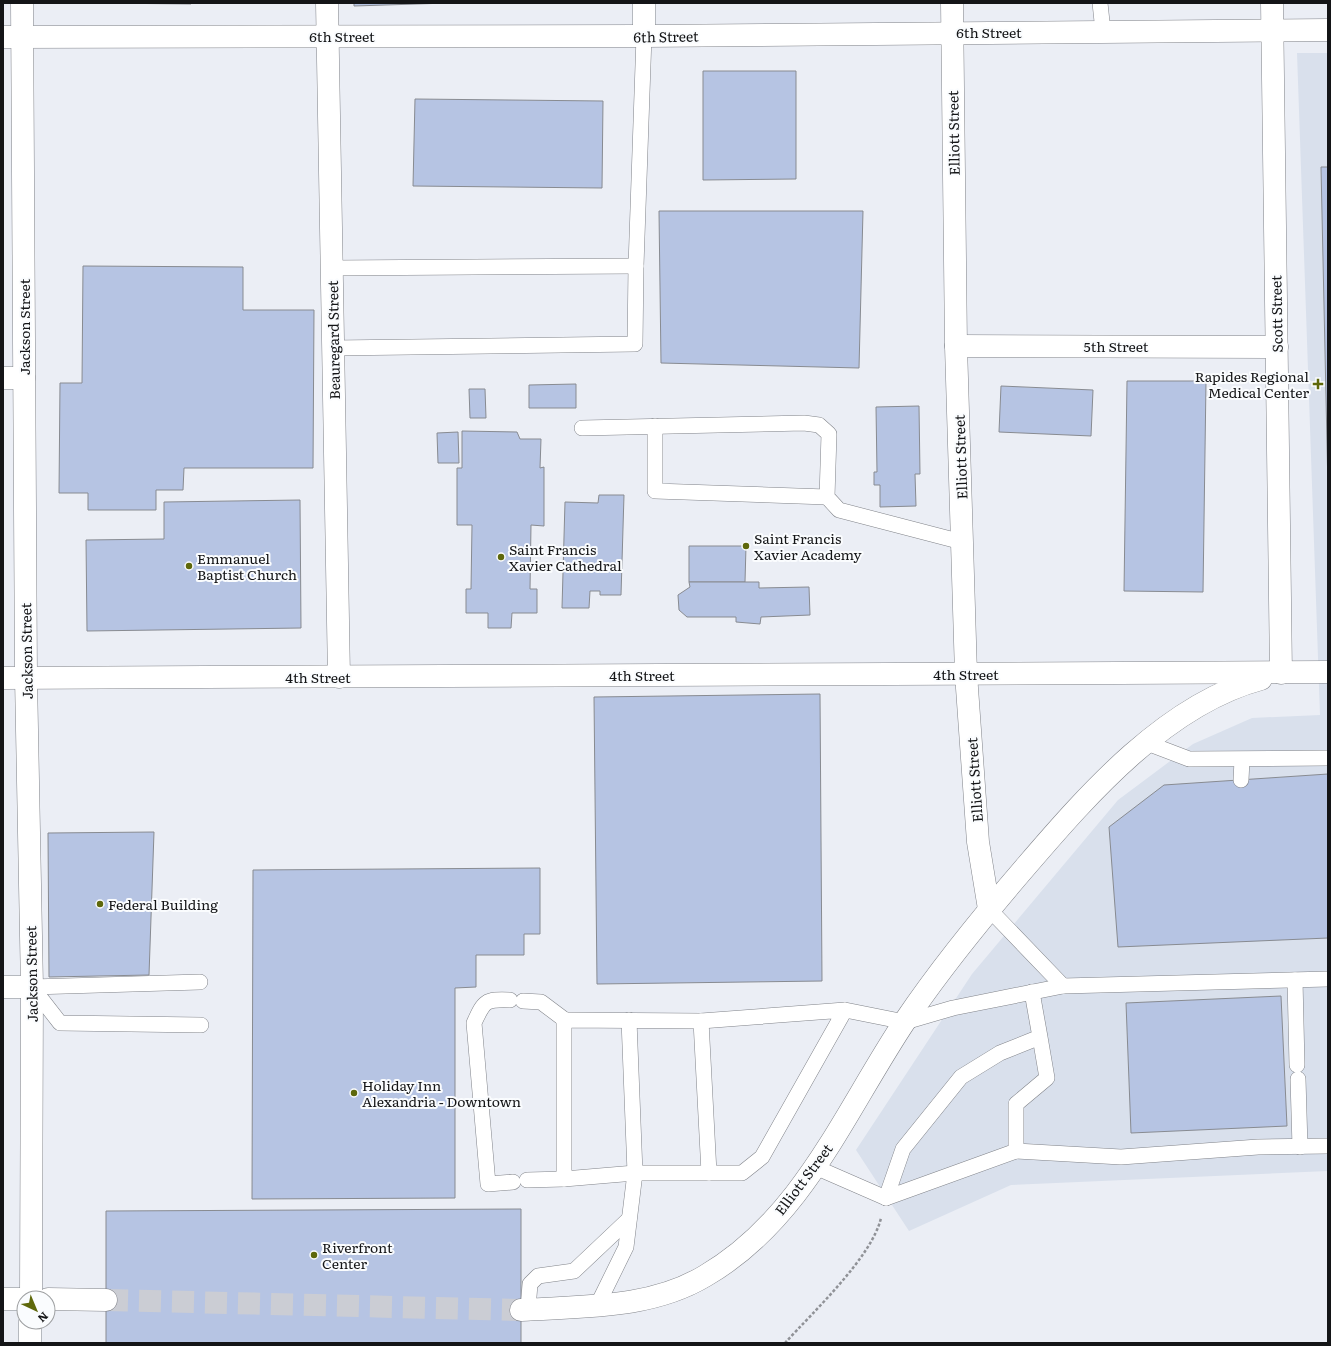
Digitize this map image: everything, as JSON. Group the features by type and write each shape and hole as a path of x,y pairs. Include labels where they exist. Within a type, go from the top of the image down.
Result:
{"main road":[{"name":"Jackson Street","path":"22,3 12,37 14,378 26,678 32,987 31,1290"},
{"name":"Beauregard Street","path":"327,3 339,677"},
{"path":"644,3 644,36"},
{"name":"Elliott Street","path":"952,3 956,346 966,674 978,842 989,909"},
{"name":"Scott Street","path":"1272,3 1281,673"},
{"name":"6th Street","path":"12,37 644,36 952,32 1328,30"},
{"name":"5th Street","path":"956,346 1277,347"},
{"path":"1281,673 1328,672"},
{"name":"Elliott Street","path":"525,1310 611,1305 665,1294 704,1277 739,1254 792,1200 905,1022 956,950 989,909 1090,794 1162,729 1188,712 1244,683 1281,673"},
{"name":"4th Street","path":"3,678 1281,673"},
{"path":"3,987 32,987"},
{"path":"3,1299 16,1299"},
{"path":"56,1299 106,1300"},
{"path":"30,1330 30,1343"}],"lane":[{"path":"1100,3 1103,31"},
{"path":"333,348 635,344 636,266 644,36"},
{"path":"332,268 636,266"},
{"path":"582,428 804,423 819,425 829,434 827,497 838,510 962,542"},
{"path":"655,426 655,491 827,497"},
{"path":"1147,743 1188,759 1242,760 1328,758"},
{"path":"1241,780 1242,760"},
{"path":"989,909 1063,986"},
{"path":"846,1010 762,1157 742,1173 634,1174 564,1180 520,1181 488,1184 474,1023 482,1005 494,999 541,1002 565,1020 701,1021 846,1010 905,1022 953,1008 1063,986 1328,979"},
{"path":"1295,980 1300,1147"},
{"path":"32,987 200,982"},
{"path":"32,987 60,1023 201,1025"},
{"path":"1016,1151 1016,1104 1047,1078 1032,992"},
{"path":"564,1180 565,1020"},
{"path":"597,1306 626,1247 634,1174 629,1020"},
{"path":"701,1021 709,1173"},
{"path":"886,1198 903,1149 961,1077 1000,1053 1040,1036"},
{"path":"815,1166 886,1198 1016,1151 1121,1157 1258,1147 1328,1146"},
{"path":"525,1310 530,1284 538,1276 574,1271 629,1219"}],"path":[{"path":"785,1343 854,1266 879,1229 886,1198"}],"shaded area":[{"name":"Rapides Regional Medical Center","path":"1297,53 1328,53 1328,1171 1011,1185 909,1231 856,1150 972,974 1118,800 1193,744 1252,718 1320,715"}],"building":[{"path":"100,3 191,3 191,4"},
{"path":"354,3 448,3 354,6"},
{"path":"703,71 796,71 796,179 703,180"},
{"path":"415,99 603,101 602,188 413,186"},
{"path":"1321,167 1328,167 1328,490"},
{"path":"659,211 863,211 859,368 661,363"},
{"path":"83,266 243,267 243,310 314,310 313,468 184,468 183,490 156,490 156,510 88,510 88,493 59,493 60,383 82,383"},
{"path":"1127,381 1206,381 1203,592 1124,591"},
{"path":"576,384 576,408 529,408 529,385"},
{"path":"1001,386 1093,390 1091,436 999,432"},
{"path":"469,389 485,389 486,418 470,418"},
{"path":"919,406 920,474 915,474 916,506 880,507 880,485 874,485 874,472 877,472 876,407"},
{"name":"Saint Francis Xavier Cathedral","path":"462,431 517,432 520,439 541,439 540,468 544,467 544,526 531,525 530,589 537,589 537,613 512,613 511,628 488,628 488,613 466,613 466,589 471,589 472,525 457,525 457,468 462,468"},
{"path":"458,432 459,463 438,463 437,433"},
{"path":"599,495 624,495 621,595 600,595 600,591 590,591 589,608 562,608 565,502 598,503"},
{"path":"300,500 301,628 87,631 86,540 164,539 164,502"},
{"path":"689,546 746,546 745,582 689,582"},
{"path":"689,582 759,582 759,588 809,587 810,615 761,617 760,624 736,622 736,617 687,617 679,610 678,595 690,587"},
{"path":"820,694 822,981 597,984 594,697"},
{"path":"1328,774 1328,938 1118,947 1109,827 1164,785"},
{"name":"Federal Building","path":"154,832 149,975 49,977 48,833"},
{"name":"Holiday Inn Alexandria - Downtown","path":"540,868 540,934 524,934 524,955 476,955 476,987 455,988 455,1198 252,1199 253,870"},
{"path":"1281,996 1287,1126 1131,1133 1126,1003"},
{"name":"Riverfront Center","path":"521,1209 521,1343 106,1343 106,1211"}],"tunnel":[{"path":"106,1300 521,1310"}],"place":[{"name":"Rapides Regional Medical Center","path":"1318,384"},
{"name":"Saint Francis Xavier Academy","path":"746,546"},
{"name":"Saint Francis Xavier Cathedral","path":"501,557"},
{"name":"Emmanuel Baptist Church","path":"189,566"},
{"name":"Federal Building","path":"100,904"},
{"name":"Holiday Inn Alexandria - Downtown","path":"354,1093"},
{"name":"Riverfront Center","path":"314,1255"}]}
